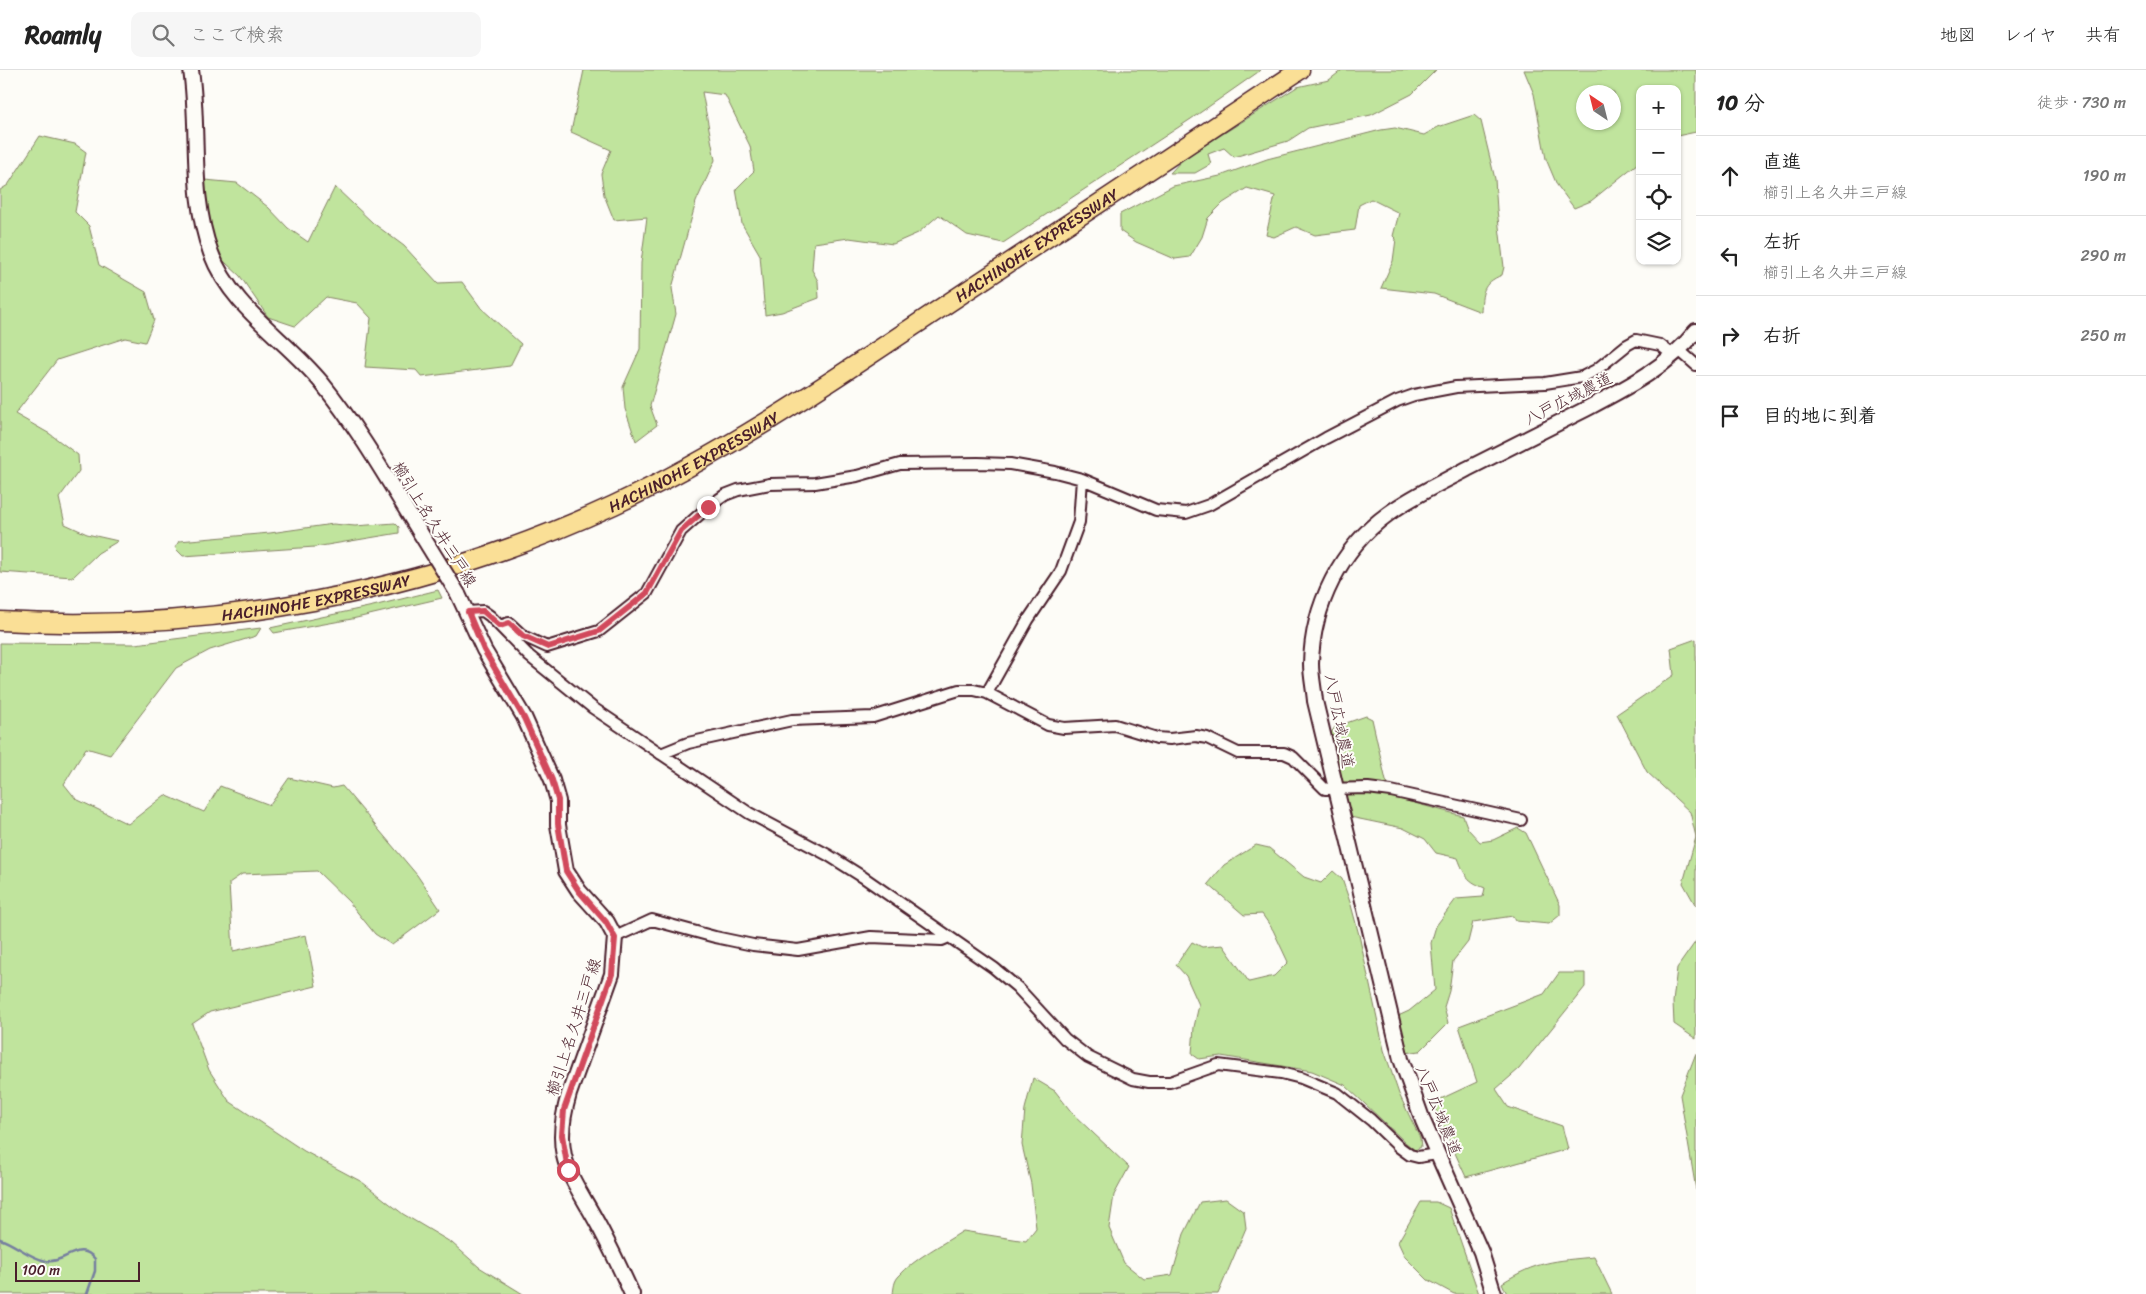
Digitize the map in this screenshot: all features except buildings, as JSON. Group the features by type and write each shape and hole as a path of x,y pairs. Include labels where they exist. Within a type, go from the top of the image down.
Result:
{"highway":[{"name":"HACHINOHE EXPRESSWAY","path":"0,614 120,616 192,611 261,603 350,586 399,574 465,555 529,532 614,496 662,472 783,402 1285,70"},
{"name":"HACHINOHE EXPRESSWAY","path":"0,621 43,624 120,623 192,619 261,610 352,594 473,561 533,539 614,505 673,475 787,409 1300,70"}],"main road":[{"name":"櫛引上名久井三戸線","path":"191,70 196,104 199,212 212,255 228,286 239,300 308,366 336,401 458,594 484,650 524,718 552,780 558,800 558,824 566,871 579,891 606,922 615,938 612,974 564,1110 562,1135 565,1160 573,1182 600,1227 632,1294"},
{"name":"八戸広域農道","path":"1494,1294 1481,1252 1437,1154 1413,1095 1401,1059 1315,702 1311,664 1315,628 1323,601 1338,570 1352,550 1374,525 1405,503 1629,387 1676,353 1696,331"}],"street":[{"path":"500,626 509,623 523,636 548,647 599,631 647,593 681,531 708,507 725,495 738,490 770,484 815,483 857,476 900,464 933,462 1010,464 1082,479 1156,510 1186,513 1196,511 1326,438 1397,401 1414,395 1456,387 1545,383 1582,377 1596,370 1636,340 1660,345 1696,365"},
{"path":"987,693 1028,620 1061,571 1079,522 1082,479"},
{"path":"468,612 483,611 529,656 593,708 749,812 828,855 863,877 1008,978 1075,1048 1125,1076 1149,1082 1170,1082 1218,1065 1281,1073 1301,1078 1337,1093 1410,1154 1418,1157 1437,1154"},
{"path":"661,754 688,743 792,720 874,717 959,690 974,690 987,693 1048,725 1064,728 1115,725 1157,738 1170,739 1196,736 1207,738 1238,753 1284,753 1302,764 1321,787 1325,789 1368,788 1520,820"},
{"path":"615,938 652,920 743,943 798,950 871,937 942,940 949,937"}],"green space":[{"path":"584,70 1261,70 1191,119 1003,243 967,235 939,215 918,233 893,244 849,238 814,243 812,270 818,281 819,298 782,312 765,315 760,255 742,224 736,189 754,171 750,146 725,95 702,92 715,160 696,202 672,288 676,314 650,406 657,425 636,441 625,409 623,387 640,349 641,263 647,217 614,220 604,195 601,174 611,150 571,132"},
{"path":"1342,70 1436,70 1412,94 1371,115 1308,128 1288,141 1234,157 1224,148 1208,154 1211,164 1195,173 1170,173 1183,159 1297,87 1329,80"},
{"path":"1524,70 1696,70 1696,132 1681,135 1681,85 1636,85 1636,165 1591,201 1574,208 1557,185 1546,159 1534,94"},
{"path":"1474,115 1481,121 1495,179 1504,267 1502,275 1490,281 1484,289 1481,312 1434,294 1381,288 1393,261 1396,239 1393,236 1399,213 1371,199 1359,205 1355,230 1315,235 1296,227 1274,237 1266,235 1275,196 1247,188 1223,203 1208,218 1202,237 1190,257 1175,259 1136,242 1120,231 1120,214 1173,186 1220,176 1267,159 1381,130 1395,128 1424,135 1438,127"},
{"path":"40,136 75,144 86,152 75,212 89,226 99,265 146,292 154,320 145,342 125,338 57,360 15,414 50,434 78,455 79,471 59,498 65,524 87,534 118,541 98,553 73,577 0,572 0,190 8,185"},
{"path":"205,180 237,183 268,207 288,228 308,242 335,187 373,223 404,246 438,283 462,282 481,308 521,344 510,366 422,377 416,370 365,367 371,318 357,303 326,297 295,326 268,317 240,276 213,251 190,183"},
{"path":"395,523 399,527 399,533 315,547 183,556 175,548 179,541 270,533 333,524 355,526"},
{"path":"438,590 442,598 352,619 274,633 270,628 373,606"},
{"path":"261,628 256,636 210,650 176,668 110,755 86,748 64,784 76,799 128,824 165,795 204,812 220,786 270,805 289,778 333,788 342,786 417,875 440,909 392,945 375,934 349,902 317,871 242,874 229,883 233,951 306,935 316,986 210,1012 192,1024 209,1070 229,1101 304,1151 362,1182 403,1214 452,1243 479,1267 523,1294 0,1294 0,643 135,644"},
{"path":"1696,639 1696,837 1690,812 1647,772 1617,714 1674,675 1671,648"},
{"path":"1366,716 1372,719 1386,781 1403,800 1463,816 1468,829 1480,842 1493,840 1518,828 1526,833 1560,905 1560,915 1549,924 1516,921 1513,916 1473,922 1468,942 1453,961 1449,991 1444,1007 1448,1023 1420,1051 1405,1053 1396,1017 1409,1011 1435,990 1431,943 1436,926 1456,899 1483,897 1485,888 1467,877 1458,858 1436,853 1425,839 1403,828 1350,817 1331,733 1335,727"},
{"path":"1696,837 1696,906 1683,883"},
{"path":"1256,845 1269,848 1304,877 1321,883 1333,871 1342,879 1359,935 1384,1050 1399,1094 1420,1138 1421,1147 1415,1150 1406,1143 1345,1085 1312,1071 1221,1056 1199,1059 1192,1054 1194,1027 1199,1005 1186,976 1176,965 1192,942 1202,947 1223,945 1249,982 1274,976 1288,962 1273,930 1262,914 1244,915 1208,884 1224,865"},
{"path":"1696,941 1696,1039 1674,1024 1673,1002 1677,968"},
{"path":"1559,973 1585,973 1585,987 1519,1069 1496,1089 1508,1107 1562,1126 1568,1149 1466,1177 1432,1103 1477,1082 1459,1026 1544,994"},
{"path":"1696,1053 1696,1190 1680,1095"},
{"path":"1033,1078 1055,1091 1073,1114 1129,1167 1114,1195 1109,1228 1124,1263 1144,1279 1172,1275 1184,1234 1200,1202 1226,1199 1244,1212 1246,1228 1218,1294 893,1294 896,1280 906,1269 921,1257 963,1231 1026,1241 1036,1228 1031,1184 1022,1145 1025,1109"},
{"path":"1421,1202 1436,1202 1449,1208 1479,1294 1454,1294 1428,1280 1405,1257 1398,1242"},
{"path":"1594,1257 1612,1294 1507,1294 1502,1283 1526,1270 1546,1263"}],"waterway":[{"path":"0,1239 34,1257 46,1261 53,1261 77,1252 89,1253 95,1259 95,1271 87,1294"}],"route":[{"path":"568,1170 562,1135 564,1110 612,974 616,949 615,938 613,931 579,891 566,871 558,824 558,800 552,780 539,756 524,718 513,697 476,636 468,612 483,611 500,626 509,623 523,636 548,647 599,631 647,593 660,573 681,531 708,507"}]}
